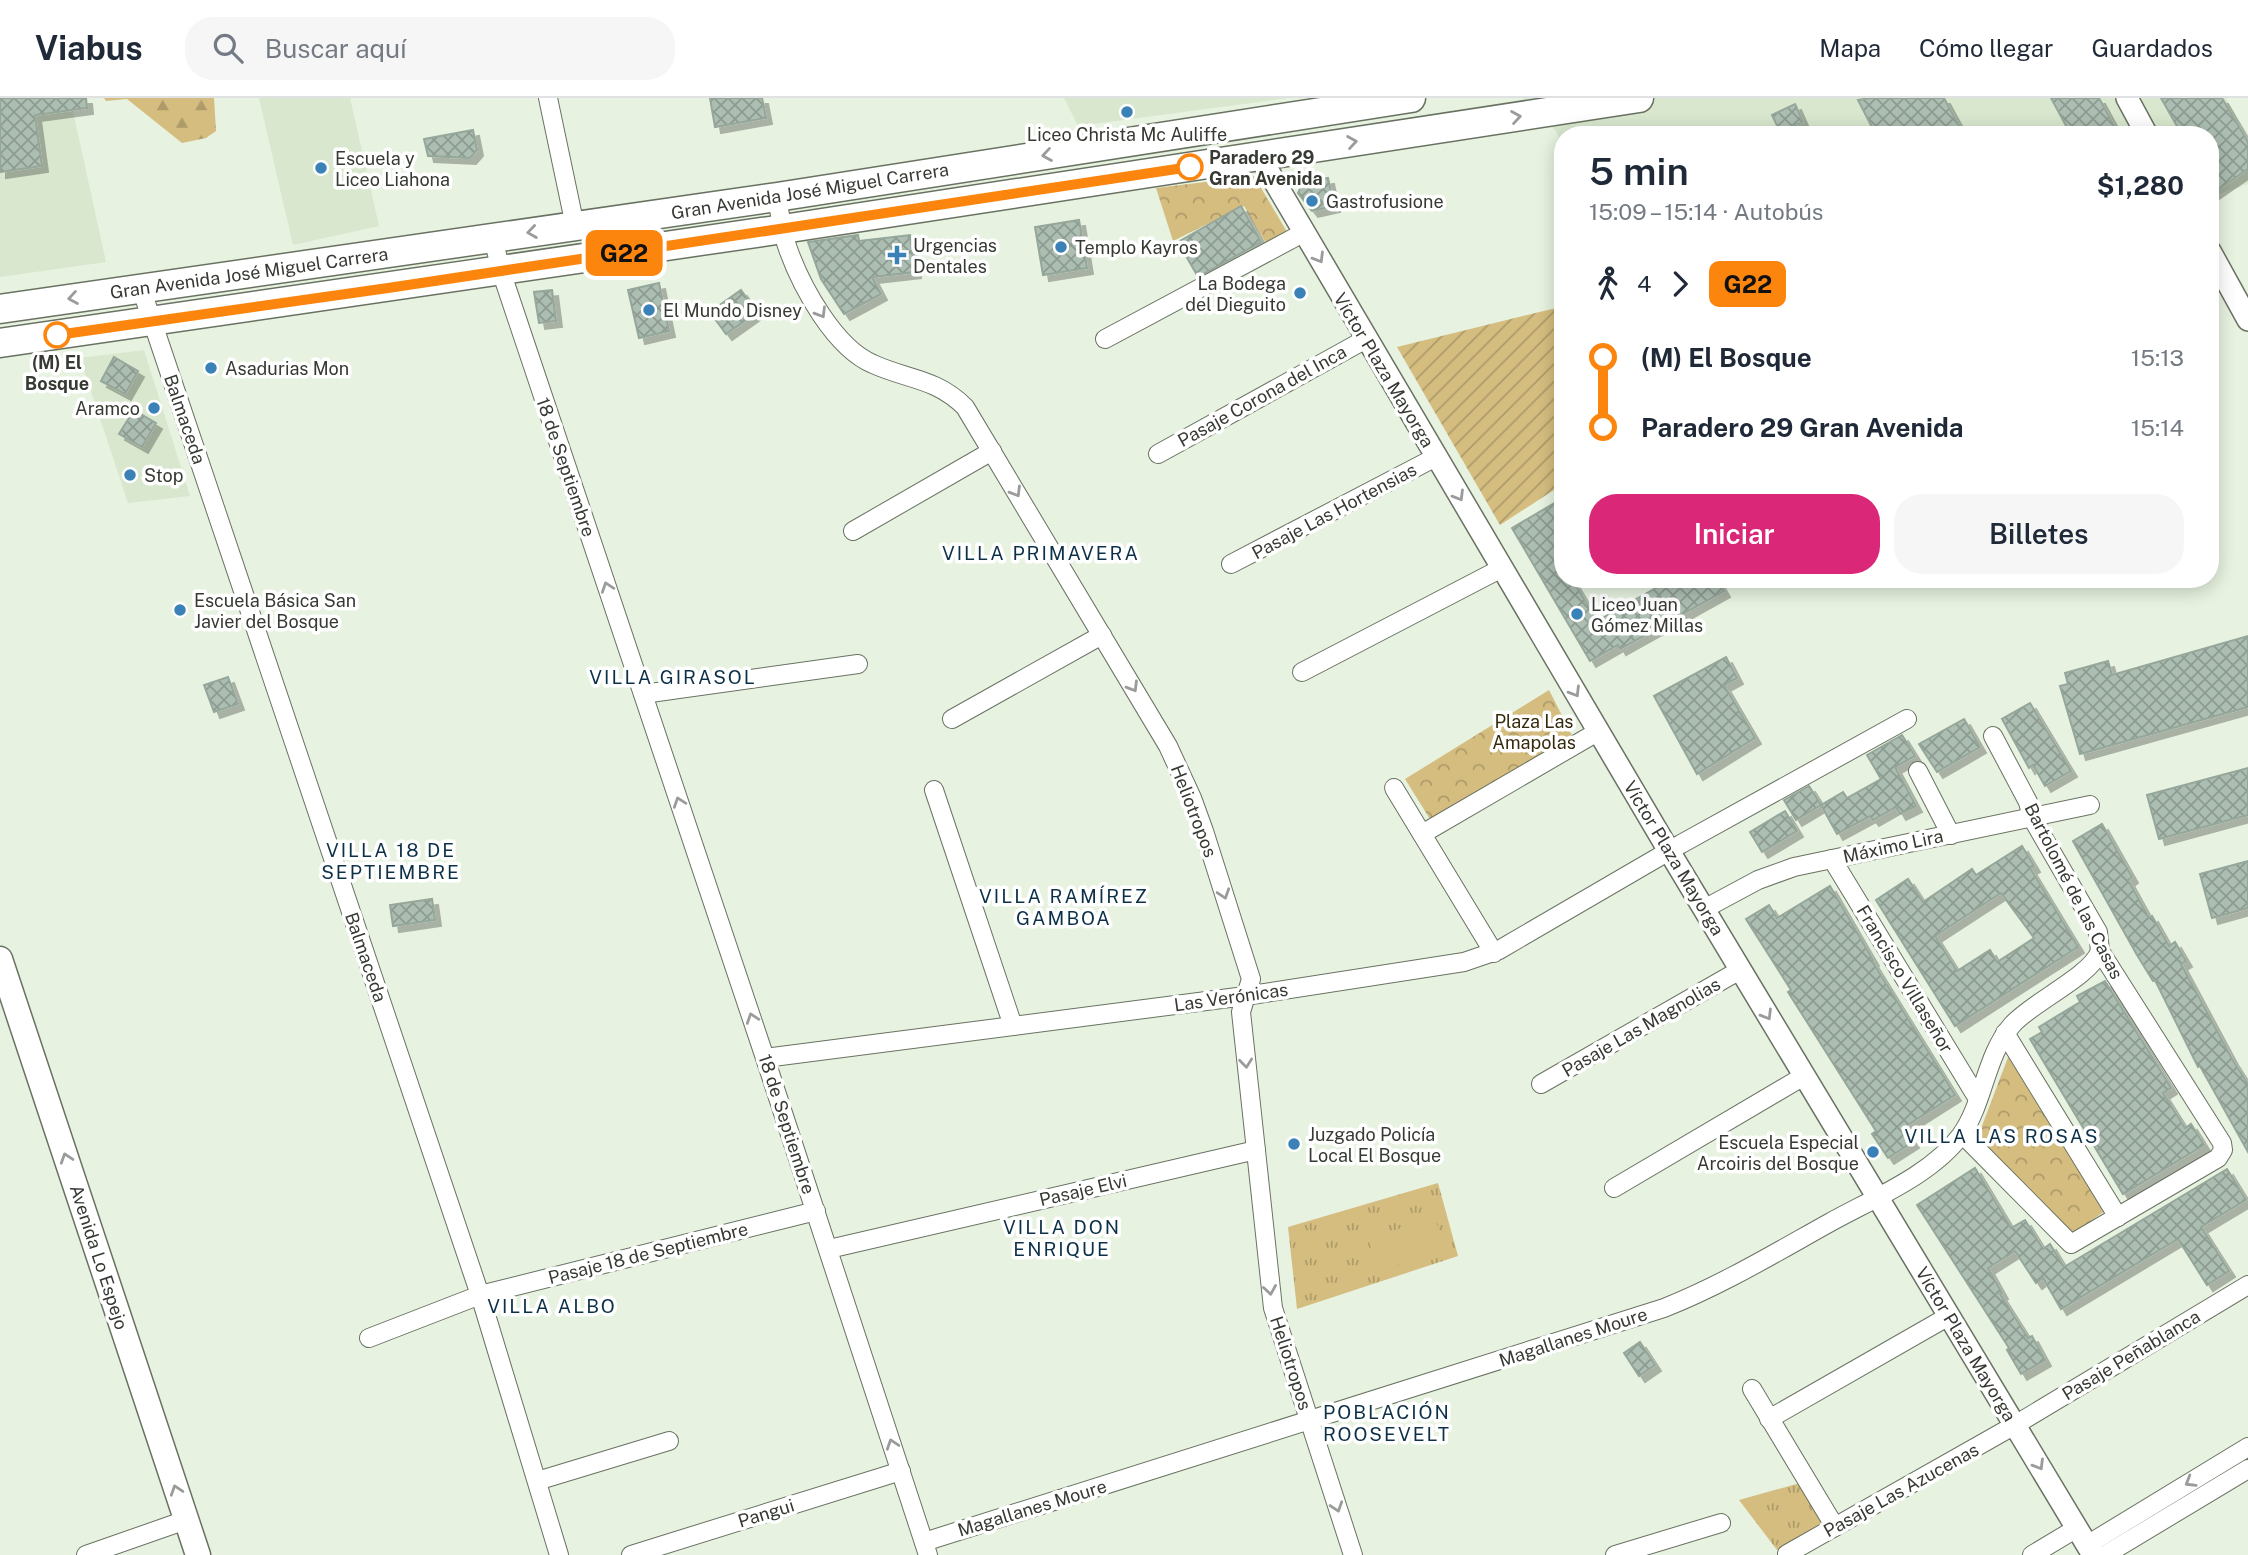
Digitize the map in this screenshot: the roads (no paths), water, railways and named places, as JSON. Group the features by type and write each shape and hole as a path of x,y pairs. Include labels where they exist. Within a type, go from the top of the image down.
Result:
{"main road":[{"name":"Gran Avenida José Miguel Carrera","path":"0,309 777,197 1411,98"},
{"name":"Gran Avenida José Miguel Carrera","path":"0,344 1260,157 1563,104 1639,98"},
{"path":"1260,157 1269,134 1284,118"},
{"name":"Avenida Lo Espejo","path":"0,959 198,1555"}],"street":[{"path":"548,98 575,226"},
{"path":"2127,98 2142,126"},
{"name":"Víctor Plaza Mayorga","path":"1260,157 1740,970 2090,1546"},
{"name":"Heliotropos","path":"777,197 787,247 802,280 840,341 873,365 925,380 955,397 965,407 1168,746 1192,798 1251,979 1241,1012 1272,1299 1280,1332 1353,1555"},
{"path":"1105,339 1303,233"},
{"name":"18 de Septiembre","path":"494,238 500,271 829,1249 926,1548"},
{"path":"2219,267 2248,320"},
{"name":"Balmaceda","path":"141,288 480,1295 559,1555"},
{"name":"Pasaje Corona del Inca","path":"1158,454 1366,339"},
{"path":"853,531 992,451"},
{"name":"Pasaje Las Hortensias","path":"1231,564 1436,457"},
{"path":"1302,671 1502,568"},
{"path":"952,719 1102,635"},
{"path":"643,694 858,664"},
{"name":"Las Verónicas","path":"765,1058 1245,996 1464,962 1494,953 1669,851 1906,719"},
{"path":"1422,834 1599,731"},
{"name":"Bartolomé de las Casas","path":"1993,736 2028,802 2032,818 2098,933 2100,951 2222,1143 2218,1158 2118,1217"},
{"path":"1918,771 1951,835"},
{"path":"1394,788 1494,953"},
{"path":"934,790 1013,1026"},
{"name":"Máximo Lira","path":"1704,909 1758,880 1794,867 2090,806"},
{"name":"Francisco Villaseñor","path":"1832,859 1978,1099"},
{"name":"Magallanes Moure","path":"926,1548 1677,1303 1712,1287 1938,1160 1962,1134 2006,1032 2020,1017 2095,961 2100,951"},
{"name":"Pasaje Las Magnolias","path":"1541,1084 1740,970"},
{"path":"1962,1134 2071,1244 2118,1217 2006,1032"},
{"path":"1614,1188 1804,1076"},
{"name":"Pasaje Elvi","path":"829,1249 1256,1150"},
{"name":"Pasaje 18 de Septiembre","path":"369,1338 480,1295 816,1211"},
{"name":"Pasaje Peñablanca","path":"2015,1425 2248,1285"},
{"path":"1769,1419 1949,1316"},
{"path":"1752,1389 1835,1527"},
{"name":"Pasaje Las Azucenas","path":"1787,1554 2015,1425"},
{"path":"537,1481 669,1441"},
{"path":"2090,1546 2248,1447"},
{"path":"2032,1555 2090,1546 2248,1469"},
{"name":"Pangui","path":"631,1555 901,1471"},
{"path":"86,1555 186,1520"},
{"path":"1615,1555 1721,1523"}],"place":[{"name":"Liceo Christa Mc Auliffe","path":"1127,112"},
{"name":"Paradero 29 Gran Avenida","path":"1190,167"},
{"name":"Escuela y Liceo Liahona","path":"321,168"},
{"name":"Gastrofusione","path":"1312,201"},
{"name":"Templo Kayros","path":"1061,247"},
{"name":"Urgencias Dentales","path":"897,255"},
{"name":"La Bodega del Dieguito","path":"1300,293"},
{"name":"El Mundo Disney","path":"649,310"},
{"name":"(M) El Bosque","path":"57,335"},
{"name":"Asadurias Mon","path":"211,368"},
{"name":"Aramco","path":"154,408"},
{"name":"Stop","path":"130,475"},
{"name":"Escuela Básica San Javier del Bosque","path":"180,610"},
{"name":"Liceo Juan Gómez Millas","path":"1577,614"},
{"name":"Juzgado Policía Local El Bosque","path":"1294,1144"},
{"name":"Escuela Especial Arcoiris del Bosque","path":"1873,1152"}],"district":[{"name":"VILLA PRIMAVERA","path":"1041,553"},
{"name":"VILLA GIRASOL","path":"673,677"},
{"name":"VILLA 18 DE SEPTIEMBRE","path":"391,861"},
{"name":"VILLA RAMÍREZ GAMBOA","path":"1064,907"},
{"name":"VILLA LAS ROSAS","path":"2002,1136"},
{"name":"VILLA DON ENRIQUE","path":"1062,1238"},
{"name":"VILLA ALBO","path":"552,1306"},
{"name":"POBLACIÓN ROOSEVELT","path":"1387,1423"}],"park label":[{"name":"Plaza Las Amapolas","path":"1534,731"}]}
